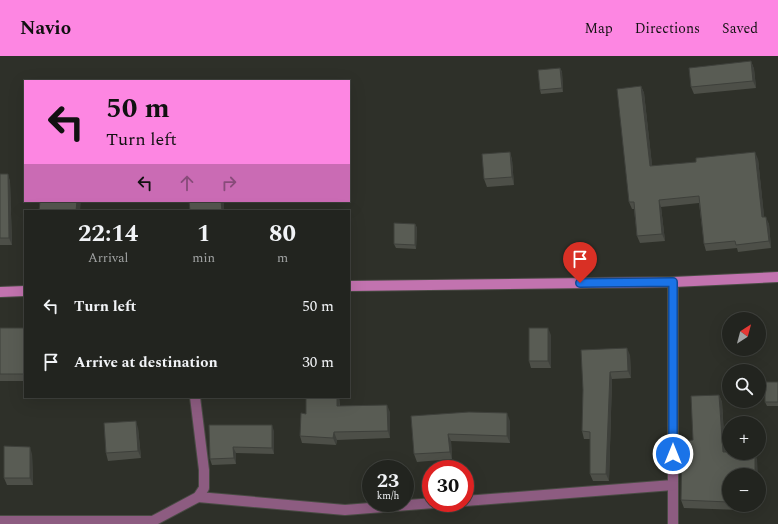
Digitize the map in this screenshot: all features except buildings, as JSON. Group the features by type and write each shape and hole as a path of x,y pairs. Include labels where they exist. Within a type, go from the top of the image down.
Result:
{"street":[{"path":"350,286 673,282 778,278"},
{"path":"673,282 673,524"},
{"path":"0,292 24,291"},
{"path":"0,521 152,523 198,497 204,488 204,470 195,398"},
{"path":"474,500 673,485"},
{"path":"198,497 345,510 422,504"}],"route":[{"path":"580,283 673,282 673,454"}]}
